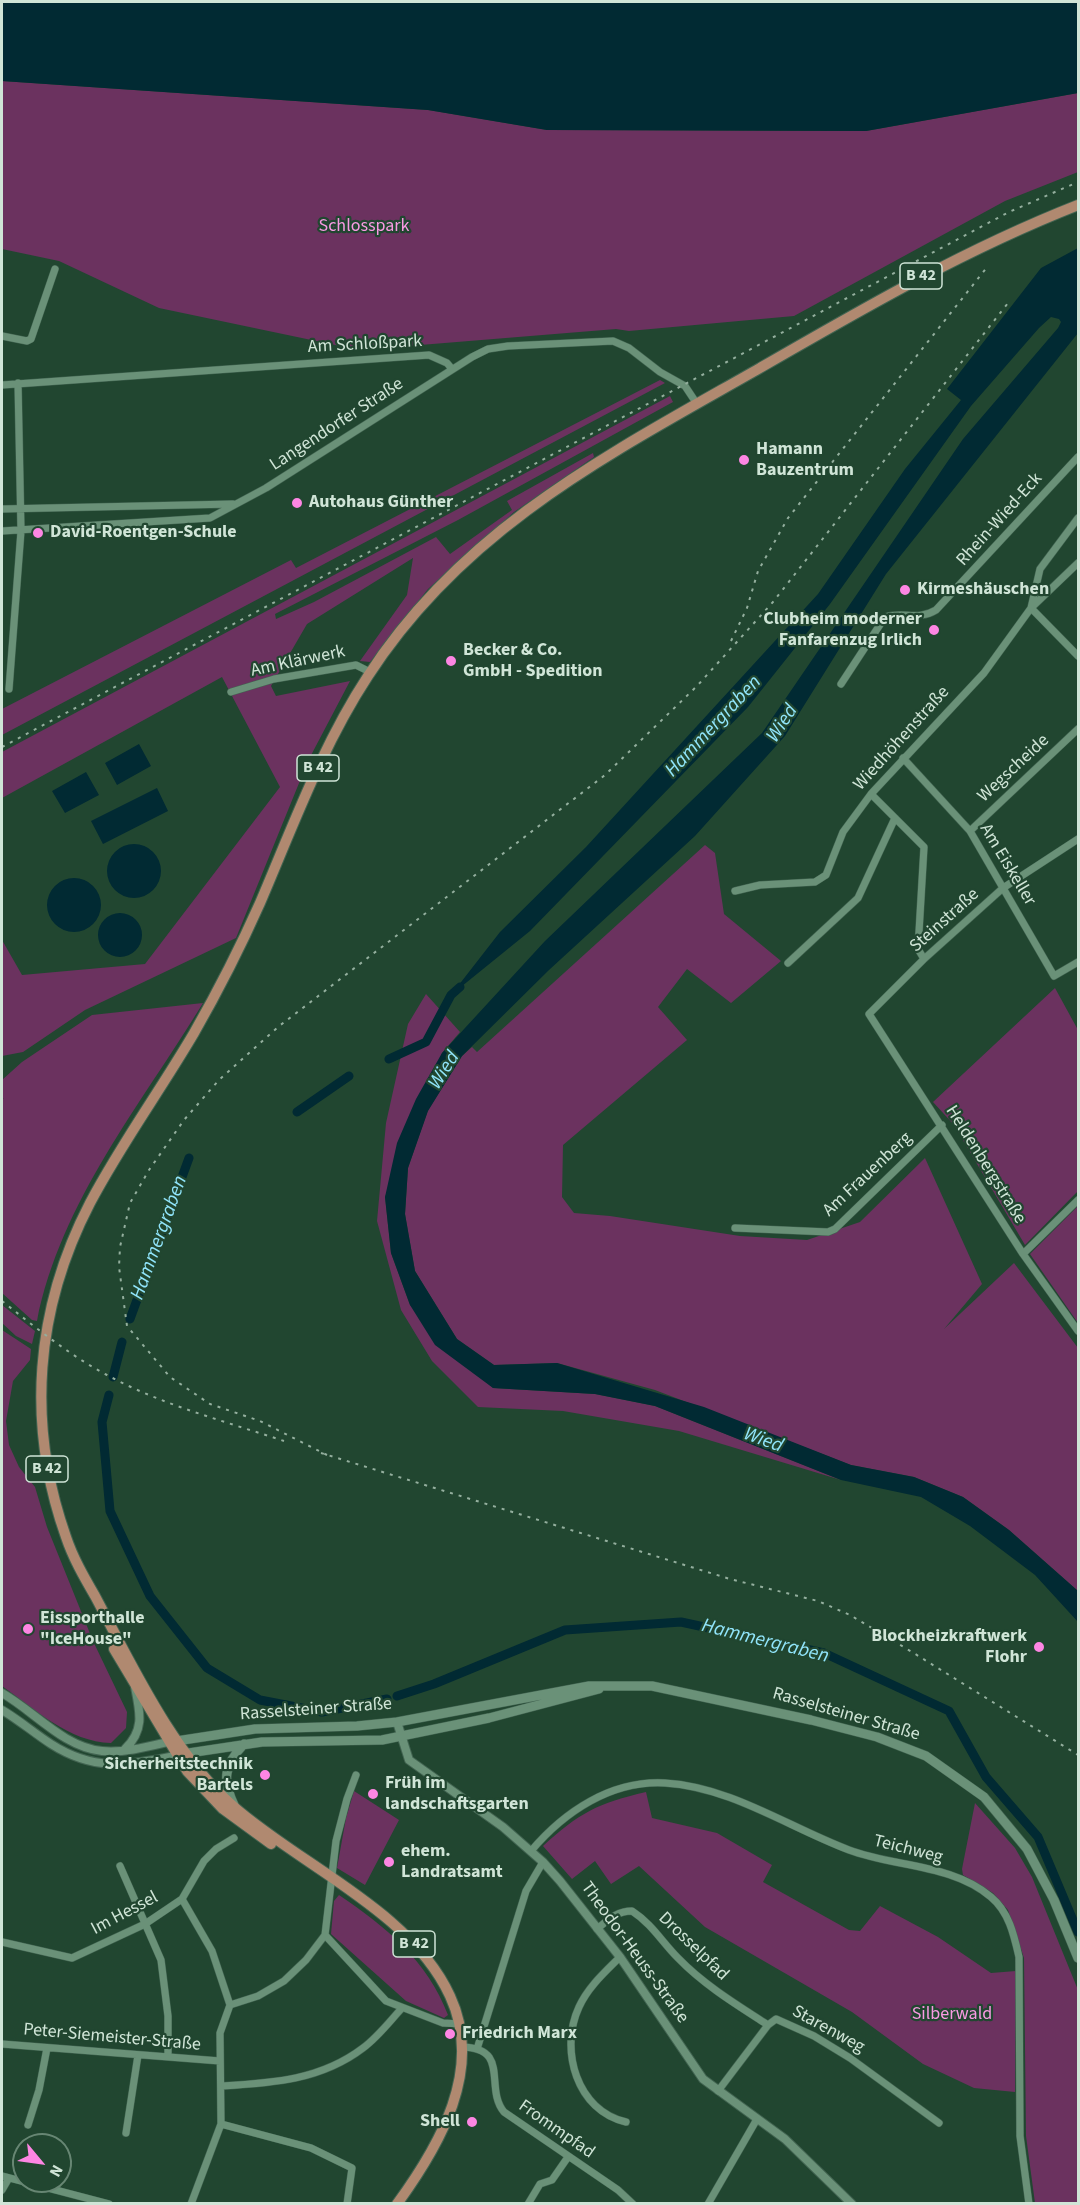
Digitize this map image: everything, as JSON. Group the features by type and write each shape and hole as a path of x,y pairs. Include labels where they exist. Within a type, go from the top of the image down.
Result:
{"main road":[{"name":"B 42","path":"322,1873 297,1860 234,1818 202,1790 134,1687 88,1596 56,1503 42,1429 40,1387 42,1349 58,1279 76,1233 100,1185 222,982 254,916 324,755 370,672 428,597 499,530 566,482 697,404 938,267 1014,231 1078,205"},
{"name":"B 42","path":"82,1574 172,1742"},
{"name":"Rasselsteiner Straße","path":"172,1742 255,1730 398,1722 566,1689 607,1686 652,1686 701,1695 866,1734 926,1756 984,1797 1022,1841 1050,1892 1078,1958"},
{"name":"Rasselsteiner Straße","path":"180,1755 244,1744 363,1741 402,1737 489,1718 607,1686"},
{"path":"235,1808 224,1777 231,1758 244,1744"},
{"name":"B 42","path":"180,1755 235,1808 393,1923 418,1948 447,1990 460,2025 462,2047 458,2087 448,2118 429,2157 397,2204"}],"street":[{"path":"2,336 27,341 31,339 55,269"},
{"path":"452,369 482,351 495,348 608,340 629,348 660,372 686,386 697,404"},
{"name":"Am Schloßpark","path":"2,385 429,355 447,363 452,369"},
{"name":"Langendorfer Straße","path":"2,531 210,519 266,488 452,369"},
{"path":"9,688 21,531 18,383"},
{"name":"Rhein-Wied-Eck","path":"841,684 885,617 896,613 925,617 936,610 1078,457"},
{"name":"Langendorfer Straße","path":"2,509 236,504"},
{"path":"1078,518 1040,569 1030,608 1078,656"},
{"name":"Wiedhöhenstraße","path":"735,891 760,885 815,882 826,874 843,832 871,794 984,673 1030,608 1078,563"},
{"name":"Am Klärwerk","path":"231,692 274,680 356,665 370,672"},
{"name":"Wegscheide","path":"970,831 1078,729"},
{"name":"Am Eiskeller","path":"903,758 970,831 1054,976 1078,962"},
{"path":"871,794 924,847 918,949 924,959"},
{"path":"788,963 858,898 895,818"},
{"name":"Steinstraße","path":"869,1014 924,959 1003,888 1078,839"},
{"name":"Heldenbergstraße","path":"869,1014 1023,1254 1078,1331"},
{"name":"Am Frauenberg","path":"735,1228 828,1232 835,1229 942,1125"},
{"path":"1023,1254 1078,1200"},
{"path":"124,1750 134,1739 140,1727 134,1687"},
{"path":"2,1693 80,1745 104,1751 172,1742"},
{"path":"2,1710 60,1750 87,1761 124,1765 180,1755"},
{"name":"Theodor-Heuss-Straße","path":"398,1722 409,1760 503,1827 543,1862 620,1957 667,2024 693,2067 718,2091 804,2155 852,2204"},
{"path":"230,2005 258,1996 284,1981 306,1960 325,1935 342,1816 356,1775"},
{"name":"Teichweg","path":"531,1851 560,1820 585,1803 621,1790 664,1783 717,1794 760,1810 849,1850 960,1879 990,1896 1005,1912 1014,1932 1019,1957 1020,2136 1029,2204"},
{"name":"Im Hessel","path":"2,1942 72,1958 145,1924 182,1899 204,1861 216,1849 234,1838"},
{"path":"462,2047 477,2049 526,1892 543,1862"},
{"path":"120,1866 161,1960 168,2016 168,2057"},
{"path":"182,1899 212,1951 230,2005 220,2033 221,2124 191,2204"},
{"name":"Drosselpfad","path":"597,1929 612,1917 632,1911 661,1936 677,1957 717,1992 768,2025"},
{"path":"325,1935 386,2001 443,2024 460,2025"},
{"path":"620,1957 594,1983 579,2006 572,2028 571,2056 577,2081 584,2094 610,2118 626,2122"},
{"path":"222,2086 266,2083 327,2070 364,2047 402,2008"},
{"name":"Starenweg","path":"718,2091 768,2025 776,2019 814,2036 850,2058 939,2123"},
{"name":"Peter-Siemeister-Straße","path":"2,2044 220,2061"},
{"path":"27,2125 39,2090 47,2048"},
{"name":"Frommpfad","path":"477,2049 494,2064 496,2096 500,2106 567,2157 618,2190 633,2204"},
{"path":"126,2133 138,2055"},
{"path":"708,2204 757,2119"},
{"path":"221,2124 311,2148 352,2168 347,2204"},
{"path":"528,2204 540,2184 552,2180 567,2157"},
{"path":"2,2190 5,2177 109,2204"}],"green space":[{"name":"Schlosspark","path":"2,81 428,110 547,130 866,131 1078,93 1078,172 1005,201 794,316 629,331 616,329 359,350 159,308 59,261 2,249"},
{"path":"660,380 665,383 2,735 2,709 291,560 296,568"},
{"path":"670,396 673,402 458,520 275,614 276,619 314,602 436,537 450,554 512,510 507,501 593,453 594,457 514,512 428,589 370,662 360,661 407,595 413,558 307,624 271,686 276,696 350,681 308,761 236,938 85,1010 23,1052 2,1056 2,940 22,975 145,964 280,787 222,677 2,798 2,752"},
{"path":"705,845 715,853 724,914 781,961 731,1003 687,969 658,1007 687,1040 563,1145 562,1197 574,1213 610,1216 740,1236 807,1240 860,1222 925,1158 982,1284 944,1329 1014,1263 1078,1348 1078,1591 1009,1530 963,1497 914,1477 851,1465 655,1390 557,1363 494,1365 457,1339 415,1271 405,1214 408,1168 428,1110 462,1056 472,1047 477,1052"},
{"path":"1055,988 1078,1030 1078,1191 1025,1245 954,1125 933,1102"},
{"path":"426,994 460,1032 442,1053 385,1197 391,1253 410,1305 493,1388 595,1394 655,1406 841,1480 679,1431 563,1411 478,1407 432,1361 401,1310 377,1221 386,1123 408,1024"},
{"path":"203,1003 106,1155 84,1195 64,1235 48,1277 37,1321 32,1320 2,1293 2,1100 4,1098 2,1099 2,1080 22,1062 92,1015"},
{"path":"1078,1206 1078,1323 1030,1254"},
{"path":"2,1305 35,1331 32,1344 16,1336 2,1323"},
{"path":"2,1330 31,1349 30,1360 13,1381 6,1421 9,1445 19,1467 35,1487 47,1527 93,1641 127,1712 126,1728 111,1743 81,1737 67,1731 2,1686"},
{"path":"354,1791 399,1820 365,1885 337,1868 346,1818"},
{"name":"Silberwald","path":"646,1792 652,1818 717,1833 772,1865 763,1882 849,1930 860,1931 880,1906 938,1937 991,1973 1016,1971 1015,2092 974,2088 923,2064 852,2012 705,1927 639,1866 611,1884 595,1861 572,1879 543,1846 568,1825 590,1811 615,1800"},
{"path":"975,1803 1015,1848 1032,1877 1078,1990 1078,2203 1035,2203 1026,2136 1024,1958 1008,1910 993,1893 963,1875 962,1869"},
{"path":"339,1895 389,1933 417,1961 439,1995 448,2015 444,2018 406,2001 331,1934 334,1901"}],"water":[{"path":"2,2 1078,2 1078,93 866,131 547,130 428,110 2,81"},
{"name":"Wied","path":"1078,248 1078,333 886,574 785,736 695,836 549,970 462,1056 428,1111 408,1168 405,1214 415,1271 457,1339 494,1365 557,1363 704,1407 851,1465 914,1477 963,1497 1009,1530 1078,1591 1078,1622 1035,1575 970,1526 921,1497 841,1480 655,1406 595,1394 493,1388 435,1345 410,1305 391,1253 385,1197 397,1143 416,1099 442,1053 545,941 762,733 963,439 1058,328 1061,322 1059,319 1051,317 1039,328 971,406 830,604 748,707 530,931 451,995 500,932 586,847 818,594 905,469 961,400 947,389 1041,268"},
{"path":"139,744 151,766 117,785 105,763"},
{"path":"86,772 99,795 65,813 52,791"},
{"path":"157,788 168,811 103,844 91,821"},
{"path":"129,844 139,844 149,848 157,856 161,871 157,886 149,894 139,898 129,898 119,894 111,886 107,876 107,866 111,856 119,848"},
{"path":"69,878 79,878 89,882 97,890 101,905 97,920 89,928 79,932 69,932 59,928 51,920 47,910 47,900 51,890 59,882"},
{"path":"120,913 129,914 136,919 141,926 141,944 136,951 129,956 120,957 111,956 104,951 99,944 98,935 99,926 104,919 111,914"}],"waterway":[{"name":"Hammergraben","path":"389,1059 426,1042 451,995 460,987"},
{"name":"Hammergraben","path":"297,1112 349,1076"},
{"name":"Hammergraben","path":"130,1319 189,1158"},
{"name":"Hammergraben","path":"113,1377 122,1342"},
{"name":"Hammergraben","path":"109,1395 102,1422 110,1511 150,1596 207,1668 260,1700 322,1712 387,1699"},
{"name":"Hammergraben","path":"397,1696 434,1684 565,1630 681,1622 824,1653 949,1711 986,1777 1038,1837 1078,1932"}],"railway":[{"path":"2,747 1009,212 1078,182"},
{"path":"731,641 747,608 758,571 788,518 988,266"},
{"path":"327,1455 260,1421 210,1404 170,1377 127,1326 119,1267 120,1247 130,1203 149,1170 184,1120 219,1080 278,1027 605,775 697,686 773,602 1008,303"},
{"path":"2,1301 66,1350 128,1386 194,1412 284,1441"},
{"path":"321,1453 730,1579 818,1601 850,1615 1078,1755"}],"place":[{"name":"Hamann Bauzentrum","path":"744,460"},
{"name":"Autohaus Günther","path":"297,503"},
{"name":"David-Roentgen-Schule","path":"38,533"},
{"name":"Kirmeshäuschen","path":"905,590"},
{"name":"Clubheim moderner Fanfarenzug Irlich","path":"934,630"},
{"name":"Becker & Co. GmbH - Spedition","path":"451,661"},
{"name":"Eissporthalle \"IceHouse\"","path":"28,1629"},
{"name":"Blockheizkraftwerk Flohr","path":"1039,1647"},
{"name":"Sicherheitstechnik Bartels","path":"265,1775"},
{"name":"Früh im landschaftsgarten","path":"373,1794"},
{"name":"ehem. Landratsamt","path":"389,1862"},
{"name":"Friedrich Marx","path":"450,2034"},
{"name":"Shell","path":"472,2122"}]}
